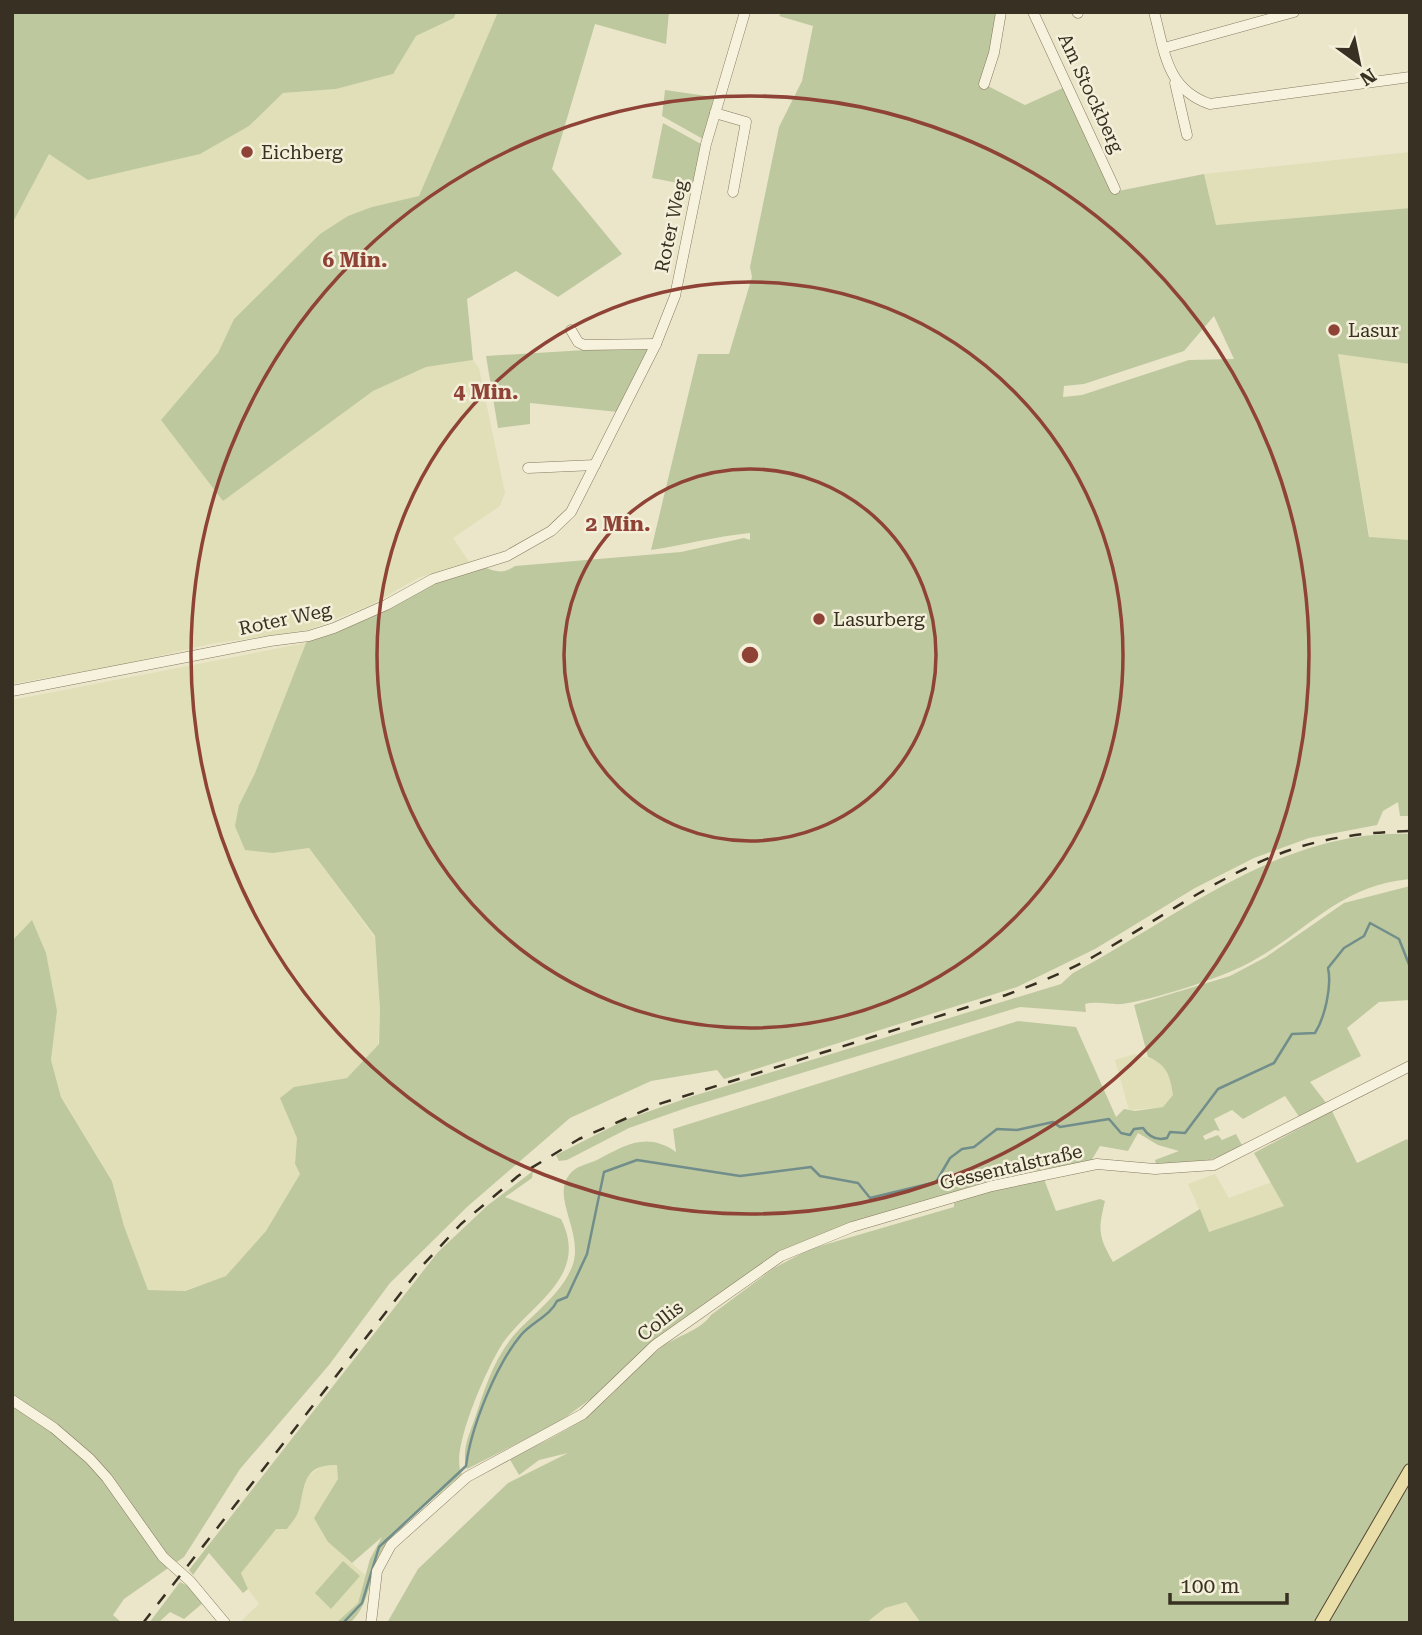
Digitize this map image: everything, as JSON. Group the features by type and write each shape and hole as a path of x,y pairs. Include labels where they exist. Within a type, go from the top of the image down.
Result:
{"main road":[{"path":"1321,1623 1410,1469"}],"street":[{"name":"Roter Weg","path":"12,691 270,641 309,636 386,605 433,579 507,556 551,531 571,512 656,344 675,296 715,113 745,12"},
{"path":"984,84 994,53 1001,12"},
{"name":"Am Stockberg","path":"1033,12 1115,189"},
{"path":"1154,12 1187,135"},
{"path":"1164,48 1294,12"},
{"path":"1174,79 1190,97 1210,104 1410,77"},
{"path":"715,113 746,122 733,192"},
{"path":"571,330 578,342 584,345 656,344"},
{"path":"528,468 595,465"},
{"name":"Gessentalstraße","path":"852,1227 992,1185 1097,1164 1155,1169 1213,1165 1410,1066"},
{"name":"Collis","path":"372,1623 377,1571 385,1553 467,1477 583,1414 655,1345 781,1256 852,1227"},
{"path":"12,1400 54,1428 90,1459 107,1478 163,1557 190,1581 225,1623"}],"green space":[{"path":"12,12 456,12 454,18 416,36 393,74 336,89 283,93 249,126 200,154 88,180 49,154 12,224"},
{"path":"456,12 498,12 419,197 372,207 320,234 234,319 218,353 161,420 339,414 373,391 426,367 473,360 479,368 505,493 500,506 453,538 469,562 418,578 369,606 308,630 210,644 129,663 12,684 12,224 49,154 249,126 283,93 336,89 393,74 416,36 454,18"},
{"path":"498,12 669,12 666,44 595,24 552,169 622,254 558,297 516,271 467,299 473,360 426,367 373,391 223,501 161,420 218,353 234,319 320,234 348,216 372,207 419,196"},
{"path":"782,12 1001,12 984,84 1025,105 1065,87 1113,192 1204,174 1216,225 1410,208 1410,364 1338,354 1369,537 1410,540 1410,816 1400,816 1398,802 1383,811 1377,825 1309,838 1254,858 1195,888 1095,949 1017,987 724,1079 717,1070 651,1081 570,1118 467,1207 390,1283 329,1365 240,1469 184,1557 124,1599 113,1615 122,1623 12,1623 12,941 32,920 46,953 57,1011 51,1060 61,1097 112,1181 124,1226 148,1290 185,1291 226,1276 266,1231 300,1174 295,1164 297,1138 280,1098 294,1087 347,1078 379,1044 380,1009 375,936 309,848 273,853 245,850 235,826 239,805 255,773 306,643 310,638 434,580 484,567 503,571 515,566 681,552 744,538 750,540 750,533 651,550 698,354 729,354 752,277 750,267 779,127 802,81 813,26 779,16","holes":["1214,316 1234,359 1189,360 1082,395 1063,397 1064,386 1084,384 1184,351"]},
{"path":"665,90 714,97 703,139 662,116"},
{"path":"663,123 701,144 694,186 652,178"},
{"path":"1410,152 1410,208 1215,225 1204,174"},
{"path":"650,346 618,412 530,403 530,424 498,428 486,356"},
{"path":"1337,353 1410,364 1410,540 1370,538"},
{"path":"306,643 255,773 239,804 273,853 309,848 375,938 380,1009 378,1045 347,1078 294,1087 297,1138 295,1164 300,1175 266,1231 227,1276 183,1291 148,1290 124,1226 112,1180 61,1096 51,1061 57,1011 12,942 12,700"},
{"path":"1410,834 1410,879 1384,883 1341,901 1266,953 1218,976 1135,1002 1085,1004 1086,1012 1020,1007 686,1108 629,1128 567,1160 559,1161 556,1155 627,1119 693,1096 1061,984 1073,973 1233,880 1275,861 1318,846 1363,836"},
{"path":"1410,886 1410,1000 1379,1002 1347,1028 1361,1056 1310,1082 1327,1104 1300,1118 1285,1096 1243,1119 1232,1110 1214,1119 1220,1131 1215,1130 1203,1136 1205,1140 1218,1135 1222,1140 1236,1134 1243,1147 1202,1163 1157,1167 1155,1160 1179,1151 1158,1145 1138,1133 1128,1151 1100,1146 1091,1161 999,1177 780,1251 658,1336 603,1390 559,1422 467,1469 465,1449 468,1437 493,1368 510,1340 560,1288 572,1267 574,1242 565,1206 564,1184 575,1169 635,1143 655,1142 676,1152 673,1129 1018,1021 1076,1027 1116,1117 1124,1109 1135,1111 1163,1107 1173,1095 1170,1082 1163,1067 1148,1057 1134,1005 1230,976 1266,957 1344,903"},
{"path":"1135,1054 1160,1062 1170,1075 1173,1095 1163,1107 1129,1110 1115,1060"},
{"path":"1332,1111 1357,1163 1407,1139 1410,1144 1410,1462 1316,1623 921,1623 906,1602 885,1608 866,1623 387,1623 418,1569 508,1483 568,1453 539,1460 519,1475 509,1458 586,1417 662,1347 701,1325 774,1268 810,1249 954,1207 954,1203 995,1189 1044,1179 1056,1211 1100,1199 1105,1201 1101,1233 1104,1246 1113,1262 1200,1209 1209,1232 1284,1206 1254,1153"},
{"path":"533,1171 532,1178 505,1197 561,1219 568,1239 568,1256 563,1272 555,1286 505,1340 490,1366 465,1428 459,1463 462,1474 411,1518 385,1545 367,1596 357,1615 350,1623 336,1623 358,1603 370,1559 382,1537 352,1563 328,1542 314,1518 338,1479 337,1465 318,1468 312,1472 294,1520 287,1529 276,1529 241,1573 248,1589 243,1593 209,1553 193,1575 189,1570 438,1252 488,1205"},
{"path":"1215,1174 1229,1198 1272,1182 1285,1206 1209,1232 1188,1184"},
{"path":"324,1464 338,1465 338,1479 321,1510 328,1542 365,1575 358,1603 336,1623 239,1623 259,1604 241,1573 276,1528 287,1529 299,1512 300,1491 306,1478"},
{"path":"1410,1481 1410,1623 1328,1623"},
{"path":"343,1561 360,1576 331,1609 315,1593"},
{"path":"180,1582 192,1588 204,1602 184,1619 170,1612 158,1623 149,1623"},
{"path":"906,1601 921,1623 866,1623 885,1608"}],"waterway":[{"path":"343,1623 362,1603 379,1547 466,1466 473,1433 486,1397 512,1348 521,1335 550,1311 557,1301 567,1297 587,1254 604,1172 637,1160 740,1176 811,1167 820,1176 858,1183 870,1198 936,1182 950,1158 962,1149 974,1147 997,1129 1017,1130 1053,1122 1060,1127 1109,1119 1121,1133 1130,1135 1134,1129 1143,1128 1153,1138 1167,1138 1170,1132 1185,1133 1218,1089 1274,1063 1292,1034 1315,1033 1327,1001 1328,968 1344,948 1364,936 1370,923 1399,939 1410,967"}],"railway":[{"path":"143,1623 422,1266 461,1224 518,1176 579,1139 659,1104 1006,995 1053,976 1098,954 1240,871 1290,850 1349,836 1410,831"}],"place":[{"name":"Eichberg","path":"247,152"},
{"name":"Lasur","path":"1334,330"},
{"name":"Lasurberg","path":"819,619"}]}
